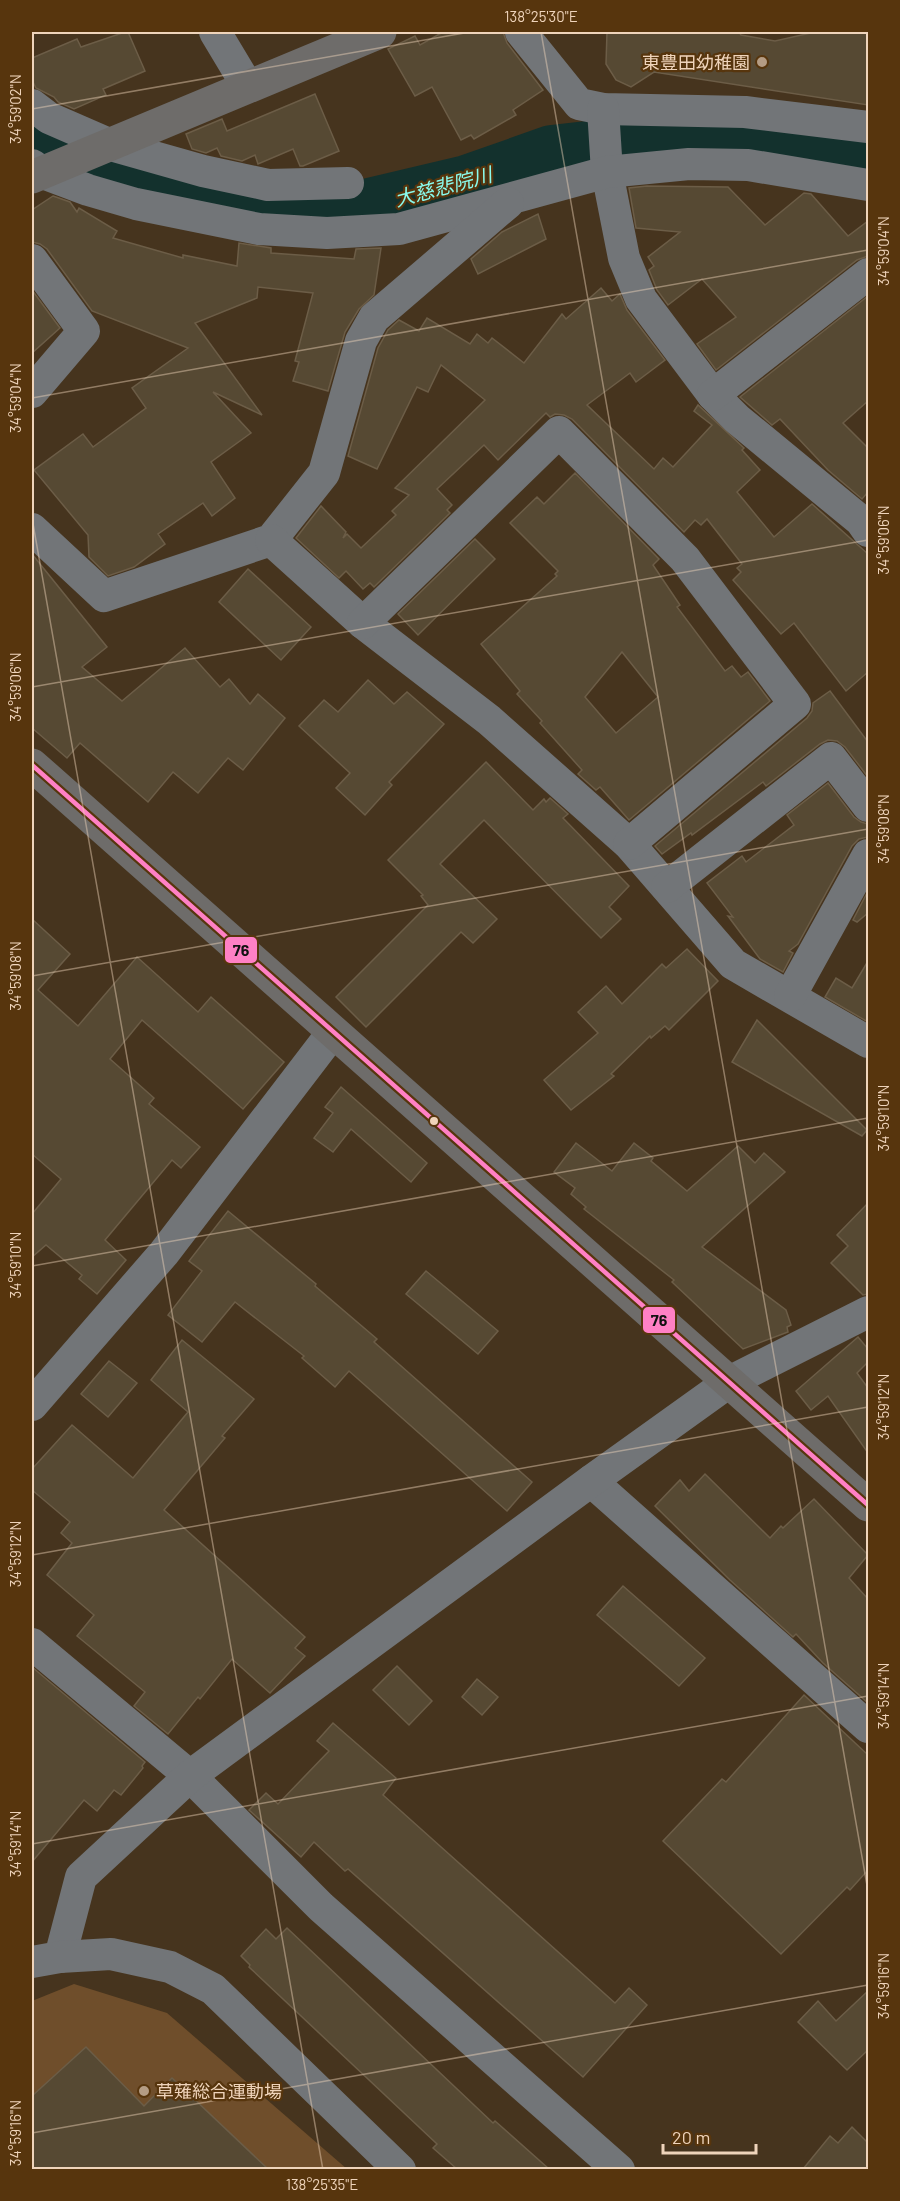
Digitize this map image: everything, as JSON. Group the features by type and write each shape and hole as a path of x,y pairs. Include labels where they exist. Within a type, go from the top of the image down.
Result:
{"street":[{"path":"215,32 248,87"},
{"path":"35,172 111,145 380,32"},
{"path":"521,32 579,104 603,109 745,112 868,127"},
{"path":"32,105 49,118 111,145 203,171 268,185 348,183"},
{"path":"603,109 607,172 624,258 641,299 713,395 737,419 861,521 868,531"},
{"path":"35,172 136,204 259,229 327,233 399,229 607,172 689,164 748,165 868,185"},
{"path":"32,529 104,596 271,540 324,473 361,341 374,318 515,197"},
{"path":"32,260 84,331 32,392"},
{"path":"713,395 868,274"},
{"path":"363,622 559,432 686,559 795,704 629,844"},
{"path":"271,540 363,622 489,720 629,844 733,964 868,1042"},
{"path":"667,887 831,758 868,806"},
{"path":"32,765 868,1504"},
{"path":"790,996 868,855"},
{"path":"32,1405 164,1252 333,1032"},
{"path":"400,2169 213,1989 170,1967 111,1954 46,1960 81,1876 190,1776 729,1382 868,1312"},
{"path":"591,1481 868,1727"},
{"path":"32,1644 190,1776 321,1907 619,2169"}],"shaded area":[{"name":"草薙総合運動場","path":"74,1984 167,2013 347,2169 32,2170 32,2001"}],"building":[{"path":"128,32 145,71 103,89 106,95 74,109 36,88 32,80 32,58 77,39 81,47"},
{"path":"443,32 503,32 507,43 543,90 513,110 516,115 474,139 471,135 461,140 432,87 415,96 388,49 415,36 420,45"},
{"path":"607,32 739,32 741,35 775,41 815,32 868,32 868,105 654,72 631,87 616,80 606,64"},
{"path":"315,94 339,151 303,166 300,166 293,149 258,164 255,155 242,161 221,156 217,148 206,153 192,149 186,134 222,119 227,131"},
{"path":"647,186 728,187 765,225 804,193 811,194 848,236 868,221 868,256 857,260 716,370 697,344 736,317 702,279 668,305 657,290 649,270 654,266 648,257 680,232 636,228 629,188"},
{"path":"53,196 70,202 77,212 79,208 117,231 113,238 183,258 183,255 237,266 239,243 271,248 271,253 354,259 356,249 381,248 374,295 359,309 345,332 328,391 293,381 299,362 295,361 313,293 258,287 257,298 195,323 262,415 213,392 251,433 211,462 235,498 212,516 203,503 158,534 165,544 134,567 108,576 89,557 88,535 34,470 83,434 93,447 146,408 132,388 188,348 92,311 47,249 32,242 32,210"},
{"path":"538,214 546,239 478,274 471,259 502,232"},
{"path":"601,288 612,301 620,294 627,310 665,360 636,382 630,373 587,405 654,469 663,458 673,467 712,425 694,411 698,405 744,448 742,450 760,470 737,492 774,537 812,504 868,554 868,672 846,691 794,623 781,634 733,580 741,572 737,568 742,564 707,519 701,525 695,520 684,532 572,419 564,415 555,414 550,417 546,413 498,460 484,445 437,489 452,505 447,510 450,513 374,587 370,583 363,589 346,571 339,578 296,538 321,506 346,532 343,538 347,534 361,548 396,515 392,511 409,495 395,488 485,400 441,365 428,392 417,387 377,469 348,456 378,348 388,330 399,320 419,331 427,318 470,344 477,334 488,343 492,338 524,363 562,314 566,319"},
{"path":"32,290 60,328 32,353"},
{"path":"868,296 868,401 843,423 868,448 868,492 862,499 828,470 780,419 772,425 740,397"},
{"path":"575,473 659,559 653,565 680,605 677,607 725,671 732,666 741,677 748,672 770,701 629,820 600,787 596,790 578,774 582,770 540,723 542,721 517,694 520,691 481,644 557,576 555,574 558,571 510,523 537,497 544,504","holes":["622,652 658,697 616,733 585,697"]},
{"path":"475,539 495,559 418,635 398,614"},
{"path":"32,554 107,647 82,667 122,701 185,648 220,687 229,679 250,704 258,694 285,718 243,770 228,758 198,793 173,772 148,802 80,743 67,758 32,728"},
{"path":"248,569 311,627 281,660 219,602"},
{"path":"368,680 394,704 407,692 444,724 389,782 392,785 365,815 336,788 350,773 299,726 324,700 338,712"},
{"path":"830,691 868,742 868,777 845,747 837,741 828,740 766,786 763,782 692,835 691,833 662,854 655,846 807,718 812,711 813,703"},
{"path":"486,762 533,810 544,799 546,802 550,798 568,814 563,818 629,886 609,907 621,919 601,938 484,820 440,864 497,919 473,943 461,932 366,1027 336,997 428,905 421,896 423,895 388,860"},
{"path":"828,783 854,817 868,824 868,837 859,839 852,846 798,944 789,951 793,953 783,972 760,959 728,916 733,917 707,883 742,856 746,862 794,825 787,815"},
{"path":"868,891 868,913 857,922 853,920"},
{"path":"32,919 70,954 38,990 78,1026 137,957 198,1012 211,997 284,1062 243,1109 142,1020 110,1059 154,1098 149,1104 200,1147 181,1168 172,1160 105,1240 126,1260 97,1294 79,1279 82,1275 46,1245 32,1257 32,1214 61,1179 32,1154"},
{"path":"687,949 718,981 669,1030 665,1026 651,1038 650,1036 611,1074 614,1076 571,1110 544,1080 598,1033 578,1012 606,986 622,1004 662,964 666,968"},
{"path":"868,961 868,1022 825,997 836,978 852,988"},
{"path":"757,1020 867,1130 862,1136 732,1062"},
{"path":"341,1087 427,1163 411,1182 351,1129 333,1152 314,1138 333,1113 325,1107"},
{"path":"576,1143 612,1171 634,1143 653,1158 651,1161 687,1191 738,1146 755,1163 764,1153 785,1172 702,1247 786,1310 791,1325 787,1327 788,1332 743,1349 672,1282 674,1280 584,1209 586,1207 571,1194 575,1188 554,1172"},
{"path":"868,1203 868,1294 863,1295 831,1263 848,1246 837,1235"},
{"path":"228,1211 316,1284 315,1286 377,1339 374,1342 532,1482 507,1511 349,1371 335,1387 302,1358 304,1356 235,1302 202,1342 168,1315 202,1271 189,1261"},
{"path":"426,1271 498,1331 478,1354 406,1294"},
{"path":"858,1337 868,1349 868,1362 857,1373 868,1388 868,1453 828,1396 811,1410 796,1391"},
{"path":"182,1340 254,1399 222,1436 225,1438 164,1510 305,1637 295,1648 305,1656 270,1693 232,1659 168,1734 134,1706 145,1692 77,1636 94,1615 47,1575 72,1543 61,1533 70,1522 32,1490 32,1469 72,1425 133,1478 188,1412 151,1380"},
{"path":"109,1361 137,1383 108,1417 81,1394"},
{"path":"705,1474 770,1538 814,1499 868,1555 849,1578 868,1599 867,1702 823,1663 796,1634 793,1637 730,1580 655,1506 680,1480 689,1491"},
{"path":"623,1586 705,1658 679,1686 597,1615"},
{"path":"397,1666 432,1701 409,1725 373,1690"},
{"path":"32,1667 145,1762 143,1768 121,1795 114,1790 97,1811 84,1800 32,1862"},
{"path":"477,1679 498,1697 482,1715 462,1697"},
{"path":"804,1695 868,1755 868,1870 850,1890 847,1887 781,1954 663,1841 722,1779 726,1782"},
{"path":"333,1723 396,1778 383,1795 615,2003 629,1988 647,2005 583,2077 348,1869 345,1871 314,1842 301,1857 249,1810 266,1793 278,1804 329,1751 317,1741"},
{"path":"287,1928 493,2123 495,2121 549,2169 457,2169 433,2148 437,2144 249,1967 250,1965 241,1956 266,1929 276,1939"},
{"path":"868,1991 868,2050 847,2070 798,2022 818,2001 836,2021"},
{"path":"86,2047 144,2106 172,2078 268,2169 32,2169 32,2096"},
{"path":"852,2127 868,2143 868,2169 803,2169 830,2136 838,2143"}],"waterway":[{"name":"大慈悲院川","path":"32,133 80,167 148,190 256,210 357,209 467,183 552,153 657,141 805,142 868,147"}],"transit line":[{"name":"76","path":"32,765 868,1505"}],"place":[{"name":"東豊田幼稚園","path":"762,62"},
{"name":"草薙総合運動場","path":"144,2091"}]}
